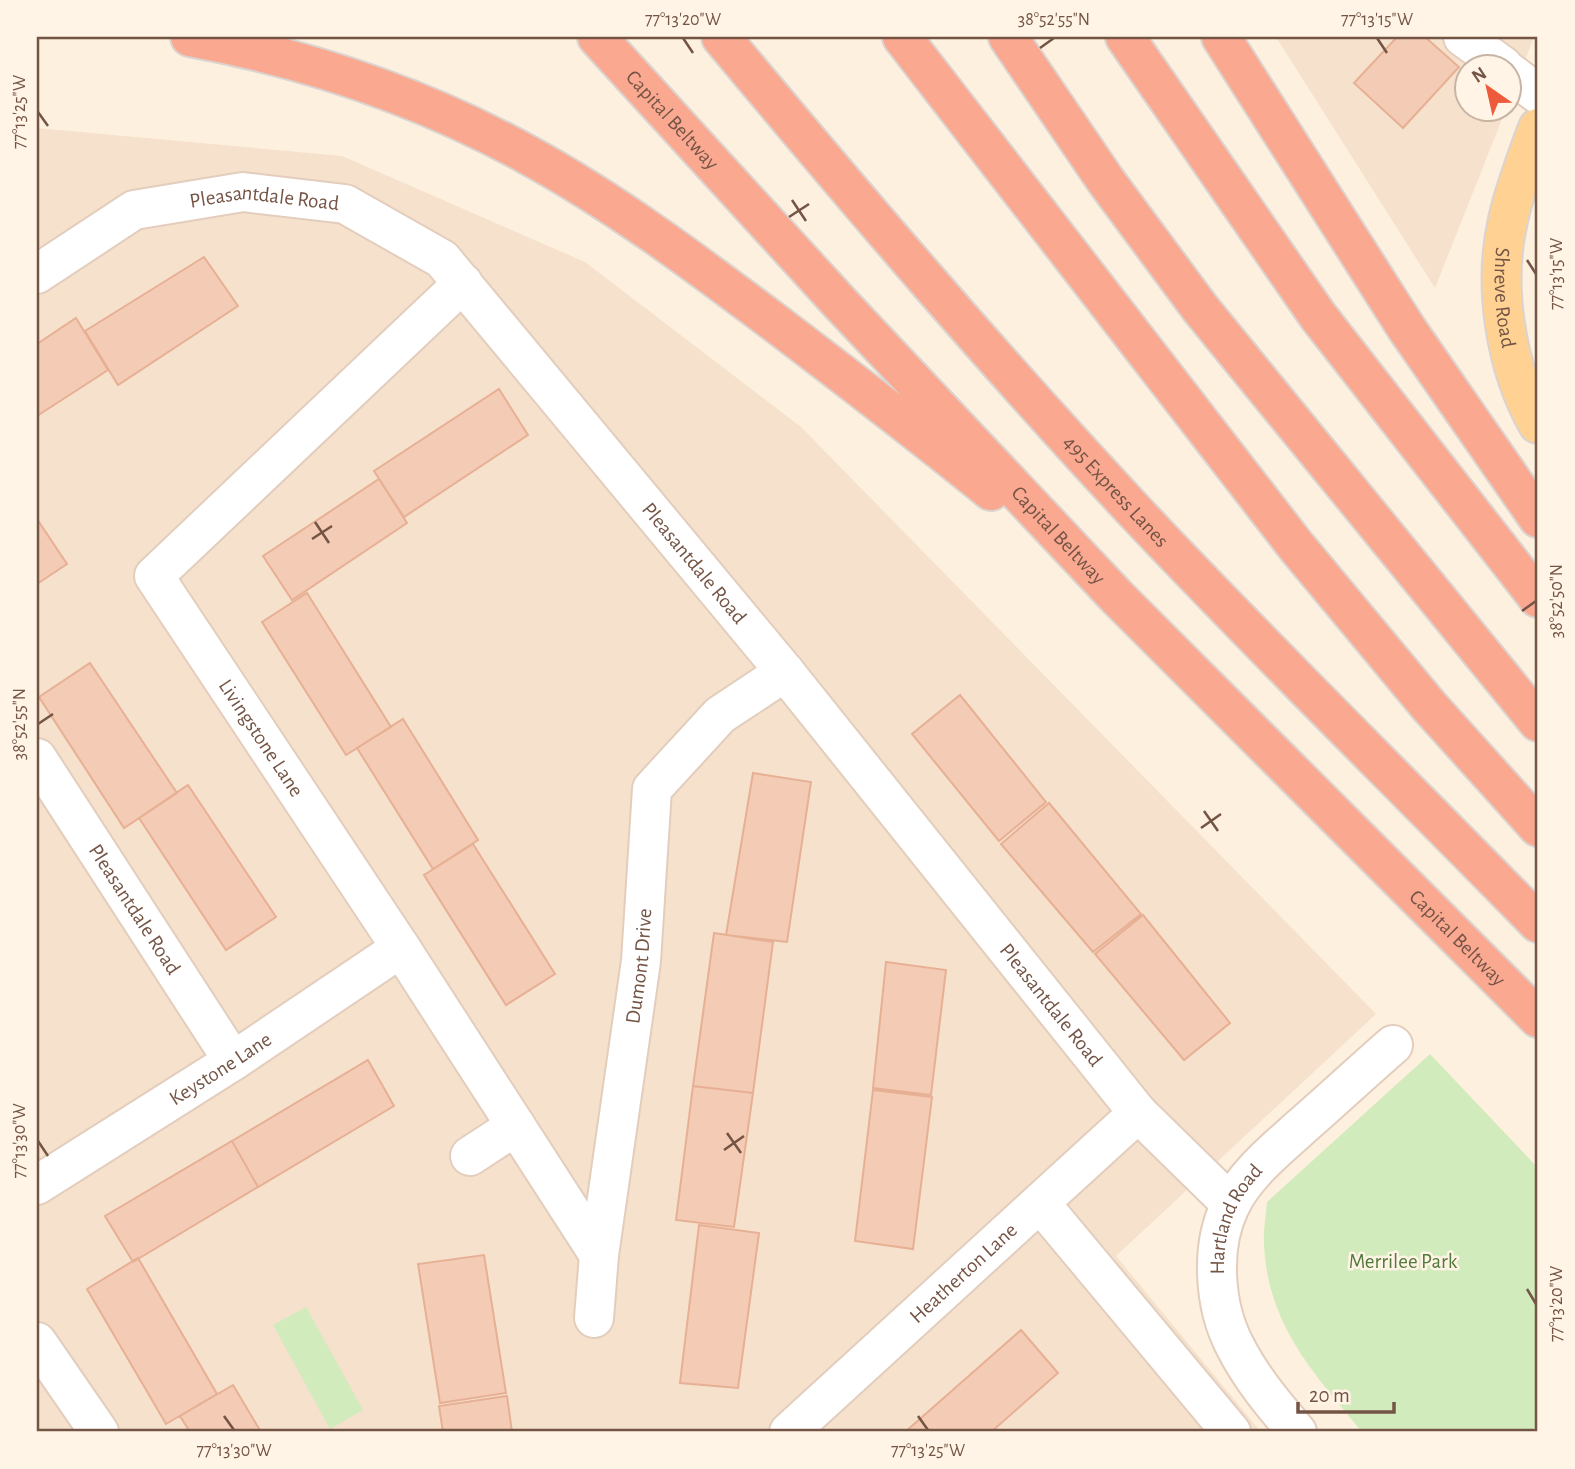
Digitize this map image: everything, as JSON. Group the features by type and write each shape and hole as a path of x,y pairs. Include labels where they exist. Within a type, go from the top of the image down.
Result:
{"highway":[{"path":"190,37 243,47 346,74 426,106 528,155 621,212 730,289 972,476 1117,597"},
{"name":"Capital Beltway","path":"597,37 840,303 1117,597 1538,1018"},
{"name":"495 Express Lanes","path":"721,37 996,359 1078,450 1160,538 1538,923"},
{"path":"891,37 964,118"},
{"path":"902,37 1160,374 1355,620 1538,827"},
{"path":"1008,37 1106,181 1200,308 1538,722"},
{"path":"1125,37 1318,316 1538,598"},
{"path":"1221,37 1407,329 1538,518"}],"main road":[{"name":"Shreve Road","path":"1538,128 1518,180 1507,223 1502,269 1504,318 1514,366 1538,424"}],"street":[{"path":"1464,37 1484,52"},
{"path":"1522,82 1538,94"},
{"name":"Pleasantdale Road","path":"37,274 134,210 243,192 345,204 442,259 785,672 1138,1113 1231,1204"},
{"name":"Livingstone Lane","path":"463,283 154,576 401,948 599,1255"},
{"name":"Dumont Drive","path":"594,1318 599,1255 641,961 652,789 720,715 785,672"},
{"name":"Pleasantdale Road","path":"37,758 233,1061"},
{"name":"Keystone Lane","path":"37,1185 233,1061 401,948"},
{"name":"Hartland Road","path":"1297,1432 1254,1380 1233,1343 1221,1304 1217,1266 1222,1226 1231,1204 1245,1182 1268,1157 1393,1045"},
{"name":"Heatherton Lane","path":"789,1432 1138,1113"},
{"path":"470,1156 516,1126"},
{"path":"1040,1203 1231,1432"},
{"path":"37,1342 99,1432"}],"shaded area":[{"path":"1276,37 1534,37 1522,68 1522,52 1452,52 1452,122 1501,122 1435,288"},
{"path":"37,128 342,156 585,262 801,427 1376,1014 1116,1256 1261,1432 37,1432"}],"green space":[{"name":"Merrilee Park","path":"1430,1054 1538,1168 1538,1425 1529,1432 1362,1432 1296,1347 1274,1300 1267,1274 1264,1229 1267,1202"},
{"path":"306,1307 363,1410 330,1429 273,1325"}],"building":[{"path":"1397,37 1425,37 1452,61 1452,75 1403,128 1354,83"},
{"path":"204,257 238,306 118,385 85,331"},
{"path":"76,318 108,370 37,416 37,344"},
{"path":"499,389 528,435 404,517 374,471"},
{"path":"379,479 407,523 292,600 263,556"},
{"path":"37,519 67,564 37,584"},
{"path":"307,593 391,727 346,755 262,622"},
{"path":"90,663 177,793 124,828 39,697"},
{"path":"960,695 1046,802 999,841 912,734"},
{"path":"403,719 478,840 433,869 357,748"},
{"path":"753,773 811,782 787,942 726,935"},
{"path":"188,785 276,917 226,950 139,818"},
{"path":"1049,803 1141,914 1093,952 1001,844"},
{"path":"473,844 555,974 506,1005 424,875"},
{"path":"1143,915 1230,1023 1184,1060 1095,954"},
{"path":"714,933 773,942 753,1093 693,1086"},
{"path":"886,962 946,970 931,1095 873,1088"},
{"path":"368,1060 394,1106 258,1187 232,1141"},
{"path":"693,1086 753,1093 734,1227 676,1220"},
{"path":"873,1090 932,1097 913,1249 855,1241"},
{"path":"232,1141 258,1187 133,1262 105,1216"},
{"path":"699,1225 759,1233 738,1388 680,1383"},
{"path":"484,1255 506,1393 440,1403 418,1264"},
{"path":"138,1258 217,1394 166,1424 87,1289"},
{"path":"1021,1330 1058,1373 991,1432 905,1432"},
{"path":"233,1385 261,1432 190,1432 180,1416"},
{"path":"507,1396 512,1432 443,1432 439,1406"}]}
